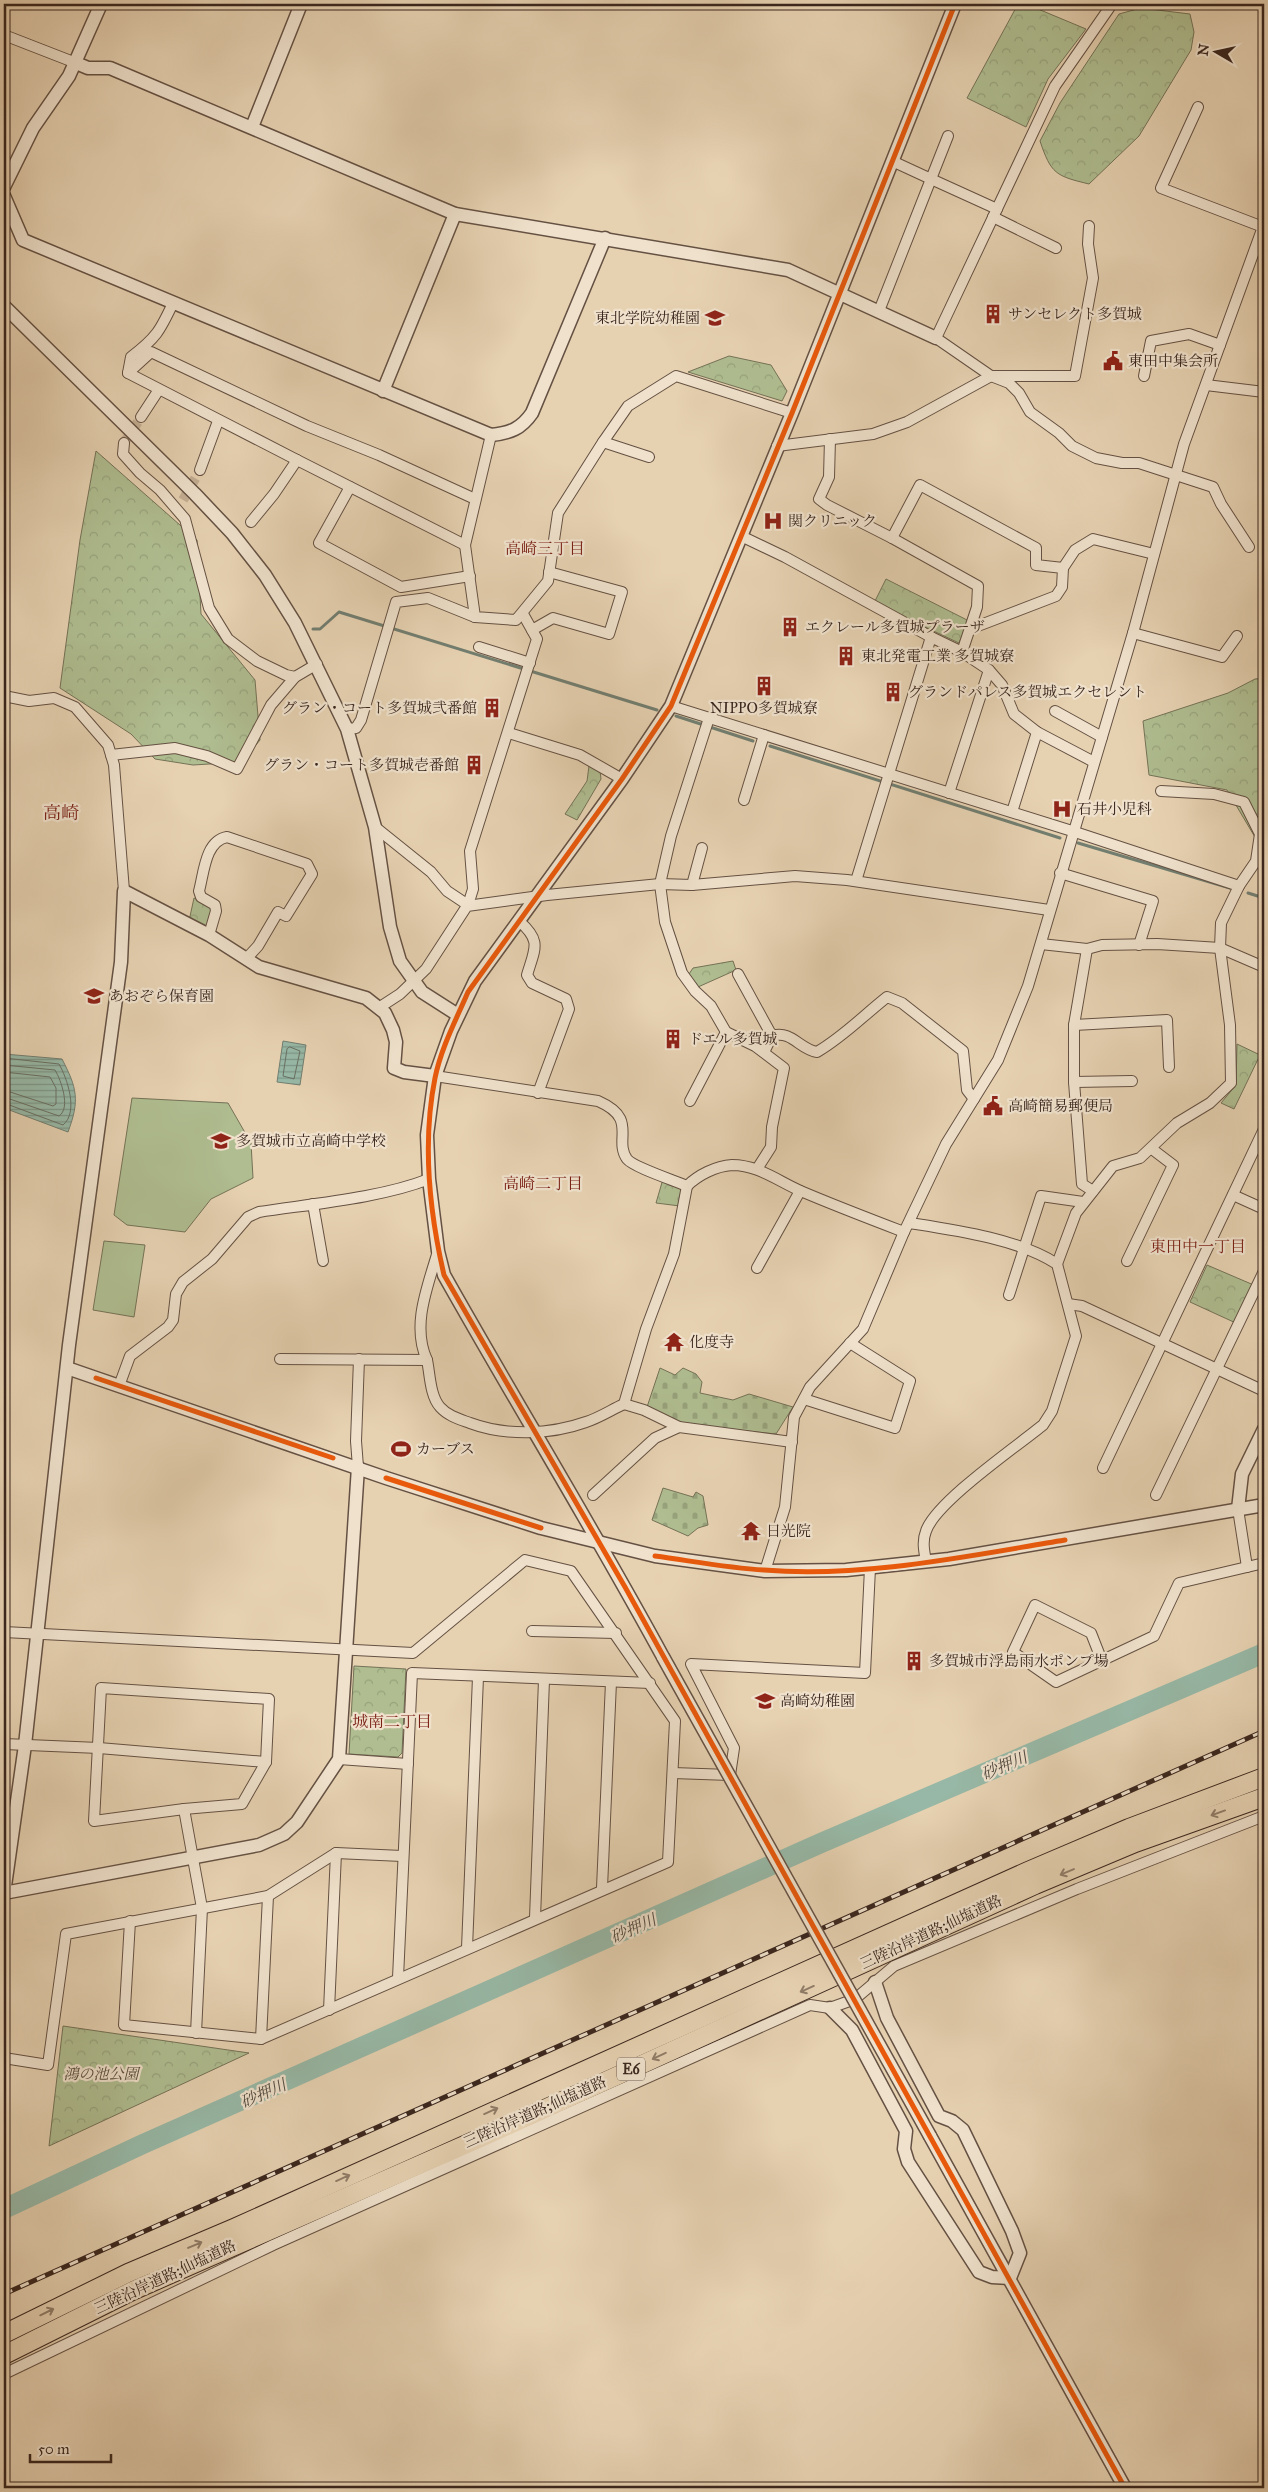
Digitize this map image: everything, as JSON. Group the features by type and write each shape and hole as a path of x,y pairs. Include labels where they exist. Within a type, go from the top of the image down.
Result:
{"highway":[{"name":"三陸沿岸道路;仙塩道路","path":"4,2334 128,2274 1028,1871 1129,1828 1264,1777"},
{"name":"三陸沿岸道路;仙塩道路","path":"4,2355 132,2291 485,2136 1035,1885 1135,1843 1264,1797"}],"street":[{"path":"4,187 33,128 76,63 101,4"},
{"path":"252,127 301,4"},
{"path":"955,4 840,294 672,706 622,779 471,986 458,1015 435,1076 427,1135 429,1179 438,1251 444,1275 533,1432 600,1544 1010,2278 1125,2488"},
{"path":"936,338 1055,86 1112,4"},
{"path":"4,35 88,68 110,68 455,214 788,270 936,338 991,376 1009,383 1019,393 1030,412 1060,432 1072,446 1096,458 1122,463 1139,463 1213,487 1221,504 1249,547"},
{"path":"765,1570 785,1507 794,1417 810,1387 863,1329 904,1232 910,1223 946,1144 998,1060 1028,986 1072,831 1133,633 1184,444 1264,226 1161,188 1198,107"},
{"path":"879,311 948,136"},
{"path":"892,161 931,179 1056,248"},
{"path":"4,196 23,240 491,435 508,434 524,424 532,413 605,238"},
{"path":"383,391 455,214"},
{"path":"778,446 873,434 907,422 991,376 1075,376 1093,278 1088,244 1089,226"},
{"path":"128,373 131,357 160,332 173,303"},
{"path":"4,306 195,494 232,533 265,575 295,623 317,664 347,729 375,827 394,945 400,961 422,992 458,1015"},
{"path":"1144,376 1151,342 1189,334 1220,345"},
{"path":"128,373 151,352 307,426 379,455 475,499"},
{"path":"128,373 218,421 465,545"},
{"path":"347,729 356,728 361,720 396,602 428,598 475,617 516,620 522,614 548,581 558,512 628,406 676,376 792,413"},
{"path":"1206,385 1264,392"},
{"path":"141,417 158,390"},
{"path":"200,470 218,421"},
{"path":"475,617 465,545 491,435"},
{"path":"830,439 829,477 819,499 827,506 892,538 978,586 977,607 962,652"},
{"path":"603,442 649,456"},
{"path":"124,443 123,454 185,519 209,608 228,639 258,661 286,675 295,677"},
{"path":"251,522 274,494 297,460"},
{"path":"892,538 920,486 1036,548 1036,565 1063,568"},
{"path":"350,487 319,543 401,587 470,576"},
{"path":"177,510 183,500"},
{"path":"741,536 785,557 962,652 989,670 1002,685 1014,714 1037,732 1094,762"},
{"path":"970,629 1056,596 1062,587 1063,568 1074,550 1093,539 1154,554"},
{"path":"532,630 553,618 609,634 622,592 549,572"},
{"path":"380,1007 400,994 426,969 467,906 473,889 470,851 509,733 537,639 522,614"},
{"path":"1133,633 1222,657 1237,636"},
{"path":"856,881 931,636"},
{"path":"479,647 528,668"},
{"path":"111,756 175,748 206,756 237,769 271,705 295,677 317,664"},
{"path":"949,793 989,670"},
{"path":"4,696 29,701 54,698 75,707 108,745 114,765 124,891 121,962 67,1368 25,1745 4,1893 193,1859 259,1845 284,1834 308,1808 339,1759 358,1467 356,1441 359,1359"},
{"path":"672,706 707,724 764,735 888,780 949,793 1012,812 1239,886"},
{"path":"1056,711 1102,737"},
{"path":"707,724 671,836 660,884 665,922 682,973 695,991 711,1006 726,1032 764,1052 784,1068 772,1127 771,1147 757,1170"},
{"path":"1012,812 1037,732"},
{"path":"509,733 580,755 622,779"},
{"path":"744,800 764,735"},
{"path":"926,1562 924,1542 926,1531 932,1519 954,1496 1043,1426 1052,1411 1076,1336 1057,1264 1076,1213 1083,1202 1113,1166 1140,1158 1152,1149 1177,1123 1210,1103 1231,1083 1230,1025 1220,948 1221,924 1239,886 1256,861 1260,834 1244,802 1214,794 1162,791"},
{"path":"375,827 431,872 447,891 467,906 536,896 660,884 692,886 795,876 856,881 1050,910"},
{"path":"210,935 216,911 215,905 201,897 199,891 210,849 220,838 227,837 306,864 312,874 307,884 286,916 278,912 258,946 246,959"},
{"path":"692,886 702,848"},
{"path":"1060,873 1153,901 1139,946"},
{"path":"124,891 210,935 246,959 267,970 366,998 380,1007 393,1030 396,1042 394,1068 404,1072 598,1101 610,1106 616,1112 624,1130 624,1152 628,1160 687,1186"},
{"path":"519,921 531,931 536,946 527,975 532,983 566,999 569,1009 538,1093"},
{"path":"1041,944 1087,949 1102,945 1220,948 1264,967"},
{"path":"1087,949 1074,1025 1074,1082 1082,1184 1093,1191"},
{"path":"738,974 772,1036"},
{"path":"772,1036 781,1034 790,1037 809,1051 817,1052 840,1039 855,1022 887,997 902,1003 964,1051 967,1090 974,1099"},
{"path":"1074,1025 1167,1020 1169,1067"},
{"path":"690,1101 726,1032"},
{"path":"764,1052 772,1036"},
{"path":"1074,1082 1132,1081"},
{"path":"1103,1468 1264,1129"},
{"path":"1127,1261 1173,1165 1152,1149"},
{"path":"624,1404 646,1329 674,1254 687,1186 693,1180 716,1168 730,1165 757,1170 800,1191 904,1232"},
{"path":"119,1386 130,1356 168,1327 173,1320 176,1294 183,1282 212,1259 248,1217 259,1212 414,1185 429,1179"},
{"path":"757,1268 800,1191"},
{"path":"1233,1195 1264,1209"},
{"path":"1009,1296 1041,1196 1083,1202"},
{"path":"313,1204 324,1261"},
{"path":"910,1223 1025,1248 1041,1254 1057,1264"},
{"path":"438,1251 426,1290 419,1329 420,1345 428,1360 433,1389 439,1406 449,1415 483,1428 511,1432 533,1432 585,1422 624,1404 644,1410 679,1427 792,1442"},
{"path":"1156,1494 1264,1271"},
{"path":"1068,1304 1082,1306 1163,1342 1264,1391"},
{"path":"804,1399 895,1428 910,1381 850,1343"},
{"path":"280,1359 428,1360"},
{"path":"67,1368 532,1525 600,1544 655,1556 765,1570 846,1570 926,1562 1264,1505"},
{"path":"593,1495 655,1438 679,1427"},
{"path":"1247,1567 1238,1509 1242,1474 1264,1429"},
{"path":"4,1632 413,1653 525,1560 571,1571 616,1633 675,1722 668,1862 602,1888 261,2039 124,2025 130,1921"},
{"path":"1102,1661 1091,1632 1035,1605 1013,1652 1056,1682 1102,1661 1154,1636 1179,1583 1264,1563"},
{"path":"673,1773 730,1775 734,1748 691,1664 865,1673 870,1568"},
{"path":"532,1631 616,1633"},
{"path":"398,1978 402,1856 412,1673 650,1683"},
{"path":"467,1948 478,1676"},
{"path":"535,1918 544,1680"},
{"path":"602,1888 611,1682"},
{"path":"101,1688 269,1699 266,1762 242,1804 184,1809 94,1821 101,1688"},
{"path":"4,1744 99,1748 266,1762"},
{"path":"339,1759 408,1764"},
{"path":"184,1809 202,1908 196,2033"},
{"path":"4,2374 273,2245 810,2005 830,2008 855,1999 894,1966 1076,1889 1264,1816"},
{"path":"4,2058 48,2065 66,1934 268,1896 336,1853 402,1856"},
{"path":"329,2010 336,1853"},
{"path":"261,2039 268,1896"},
{"path":"875,1982 887,2018 939,2116 952,2121 963,2130 1012,2231 1020,2253 1010,2278"},
{"path":"830,2008 852,2030 906,2131 904,2149 908,2162 979,2272 992,2278 1010,2278"}],"green space":[{"path":"1018,4 1026,4 1086,29 1048,79 1026,127 967,98"},
{"path":"1141,8 1190,14 1194,32 1191,50 1139,136 1089,184 1062,176 1056,172 1048,161 1040,141 1060,103 1119,14"},
{"path":"729,356 771,365 787,391 782,401 688,372"},
{"path":"96,451 197,540 201,614 255,680 260,740 242,762 193,765 155,759 131,734 60,688 80,540"},
{"path":"886,579 969,621 959,643 874,603"},
{"path":"1264,678 1264,848 1262,849 1227,790 1149,775 1143,721 1228,693 1255,679"},
{"path":"589,766 600,771 601,779 577,820 565,814 587,781"},
{"path":"194,898 211,906 211,913 206,928 189,921"},
{"path":"733,961 736,970 698,987 689,974 693,968"},
{"path":"1237,1044 1260,1055 1234,1109 1221,1103 1236,1085"},
{"path":"132,1098 228,1103 251,1143 253,1178 211,1199 185,1232 127,1225 114,1215"},
{"path":"663,1179 682,1189 680,1206 656,1203"},
{"path":"104,1241 145,1245 134,1317 93,1310"},
{"path":"1207,1265 1256,1286 1238,1324 1190,1302"},
{"path":"660,1368 675,1375 683,1368 696,1374 702,1382 700,1393 733,1400 749,1394 793,1407 776,1434 679,1424 647,1407"},
{"path":"663,1488 693,1497 696,1492 703,1496 708,1525 698,1528 688,1536 652,1520"},
{"path":"354,1666 406,1669 402,1753 398,1757 349,1754"},
{"name":"鴻の池公園","path":"63,2026 249,2053 49,2146"}],"water":[{"path":"283,1041 306,1045 300,1085 277,1082"},
{"path":"4,1054 62,1059 74,1086 75,1094 74,1111 68,1132 4,1108"}],"waterway":[{"path":"313,629 320,629 339,612 657,710"},
{"path":"676,716 753,741"},
{"path":"770,746 1060,838"},
{"path":"1078,843 1230,888"},
{"path":"1248,893 1264,898"},
{"name":"砂押川","path":"4,2209 143,2144 821,1843 1264,1653"}],"tunnel":[{"path":"124,443 141,417"},
{"path":"183,500 200,470"}],"railway":[{"path":"4,2294 1264,1731"}],"cycle path":[{"path":"955,4 792,413 671,706 622,779 468,992 445,1045 435,1078 429,1127 429,1176 434,1226 444,1275 625,1587 1125,2488"},
{"path":"96,1378 333,1458"},
{"path":"386,1478 541,1528"},
{"path":"655,1556 750,1569 802,1572 839,1571 953,1559 1065,1540"}],"place":[{"name":"サンセレクト多賀城","path":"993,314"},
{"name":"東北学院幼稚園","path":"715,318"},
{"name":"東田中集会所","path":"1113,361"},
{"name":"関クリニック","path":"773,521"},
{"name":"エクレール多賀城プラーザ","path":"790,627"},
{"name":"東北発電工業 多賀城寮","path":"846,656"},
{"name":"NIPPO多賀城寮","path":"764,686"},
{"name":"グランドパレス多賀城エクセレント","path":"893,692"},
{"name":"グラン・コート多賀城弐番館","path":"492,708"},
{"name":"グラン・コート多賀城壱番館","path":"474,765"},
{"name":"石井小児科","path":"1062,809"},
{"name":"あおぞら保育園","path":"94,996"},
{"name":"ドエル多賀城","path":"673,1039"},
{"name":"高崎簡易郵便局","path":"993,1106"},
{"name":"多賀城市立高崎中学校","path":"221,1141"},
{"name":"化度寺","path":"674,1342"},
{"name":"カーブス","path":"401,1449"},
{"name":"日光院","path":"751,1531"},
{"name":"多賀城市浮島雨水ポンプ場","path":"914,1661"},
{"name":"高崎幼稚園","path":"765,1701"}],"district":[{"name":"高崎三丁目","path":"545,548"},
{"name":"高崎","path":"61,813"},
{"name":"高崎二丁目","path":"543,1183"},
{"name":"東田中一丁目","path":"1198,1246"},
{"name":"城南二丁目","path":"392,1721"}]}
